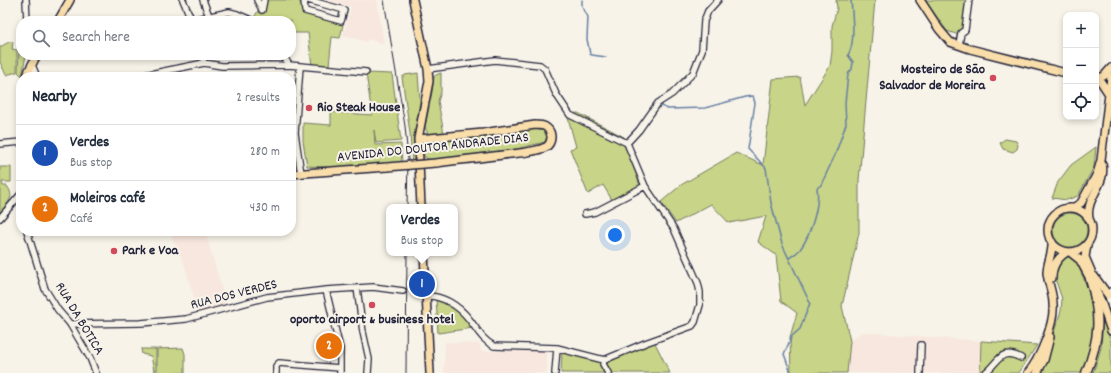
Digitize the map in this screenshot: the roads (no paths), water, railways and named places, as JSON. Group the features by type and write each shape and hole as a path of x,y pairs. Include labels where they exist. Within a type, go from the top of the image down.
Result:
{"highway":[{"path":"1086,373 1093,356 1097,338 1098,323 1097,301 1092,278"}],"main road":[{"path":"61,16 70,0"},
{"path":"413,0 428,69 428,86 418,139 422,204"},
{"path":"920,0 950,42 1063,72"},
{"path":"29,72 34,60"},
{"path":"1099,78 1104,76 1111,68"},
{"path":"1028,373 1038,356 1052,321 1053,302 1047,275 1052,253 1052,242 1048,232 1048,226 1055,214 1061,210 1072,208 1081,203 1097,174 1101,160 1110,98 1111,77"},
{"path":"1099,81 1103,84 1110,98"},
{"name":"AVENIDA DO DOUTOR ANDRADE DIAS","path":"296,174 436,163 518,153 547,146 551,138 547,128 535,125 483,133 418,139"},
{"path":"1089,218 1089,207 1091,200 1103,174 1101,160"},
{"path":"1072,208 1083,212 1092,224 1092,232 1085,254 1111,331"},
{"path":"1052,242 1059,249 1068,252 1080,260 1092,278 1111,319"},
{"path":"1037,373 1044,360 1056,315 1057,303 1051,277 1052,271 1057,260 1068,252 1080,250 1087,244"},
{"path":"424,256 430,373"},
{"path":"1092,278 1109,293"}],"street":[{"path":"26,0 27,16"},
{"path":"182,0 190,16"},
{"path":"203,0 209,16 233,12 242,16"},
{"path":"257,0 262,10 264,0"},
{"path":"304,0 305,11 341,21 344,10 308,0"},
{"path":"627,143 639,130 658,103 672,94 694,73 702,50 704,21 708,11 718,0"},
{"path":"958,45 961,33 965,30 969,0"},
{"path":"203,60 204,64"},
{"path":"286,60 288,65"},
{"path":"426,296 434,296 458,308 486,341 494,346 556,348 604,360 692,326 695,322 700,305 698,283 676,234 645,186 627,143 570,114 556,94 545,69 540,65 495,60 428,69"},
{"path":"170,72 204,64 222,66 288,65 366,72"},
{"path":"32,65 35,72"},
{"path":"296,120 300,67"},
{"path":"296,140 301,174"},
{"path":"0,144 16,142"},
{"path":"585,214 595,212 645,186"},
{"path":"0,218 16,200"},
{"name":"RUA DA BOTICA","path":"29,236 45,289 58,310 70,324 90,358 96,373"},
{"name":"RUA DOS VERDES","path":"70,324 141,323 179,320 213,313 267,297 326,290 373,287 403,291"},
{"path":"357,288 363,332 369,359 368,373"},
{"path":"276,373 276,366 279,363 340,371 340,349 326,290"},
{"path":"1109,293 1111,307"},
{"path":"921,345 922,373"},
{"path":"555,373 556,348"},
{"path":"985,373 1000,356 1013,354 1020,358"},
{"path":"604,360 603,364 608,373"}],"waterway":[{"path":"582,0 582,6 588,17 587,39 590,54 606,57"},
{"path":"789,258 800,249 808,235 816,210 818,195 817,188 821,185 835,155 846,124 845,103 848,74 852,69 853,62 848,55 853,36 851,0"},
{"path":"661,106 668,109 705,108 753,96 755,103 748,149 766,168 771,203 782,244 810,303 800,329 792,336 784,354 791,373"}],"tram line":[{"path":"384,0 405,126 408,159 407,204"},
{"path":"406,373 407,256"}],"place":[{"name":"Mosteiro de São Salvador de Moreira","path":"993,78"},
{"name":"Rio Steak House","path":"309,108"},
{"name":"Park e Voa","path":"114,251"},
{"name":"Verdes","path":"422,284"},
{"name":"oporto airport & business hotel","path":"372,305"},
{"name":"Moleiros café","path":"329,346"}]}
